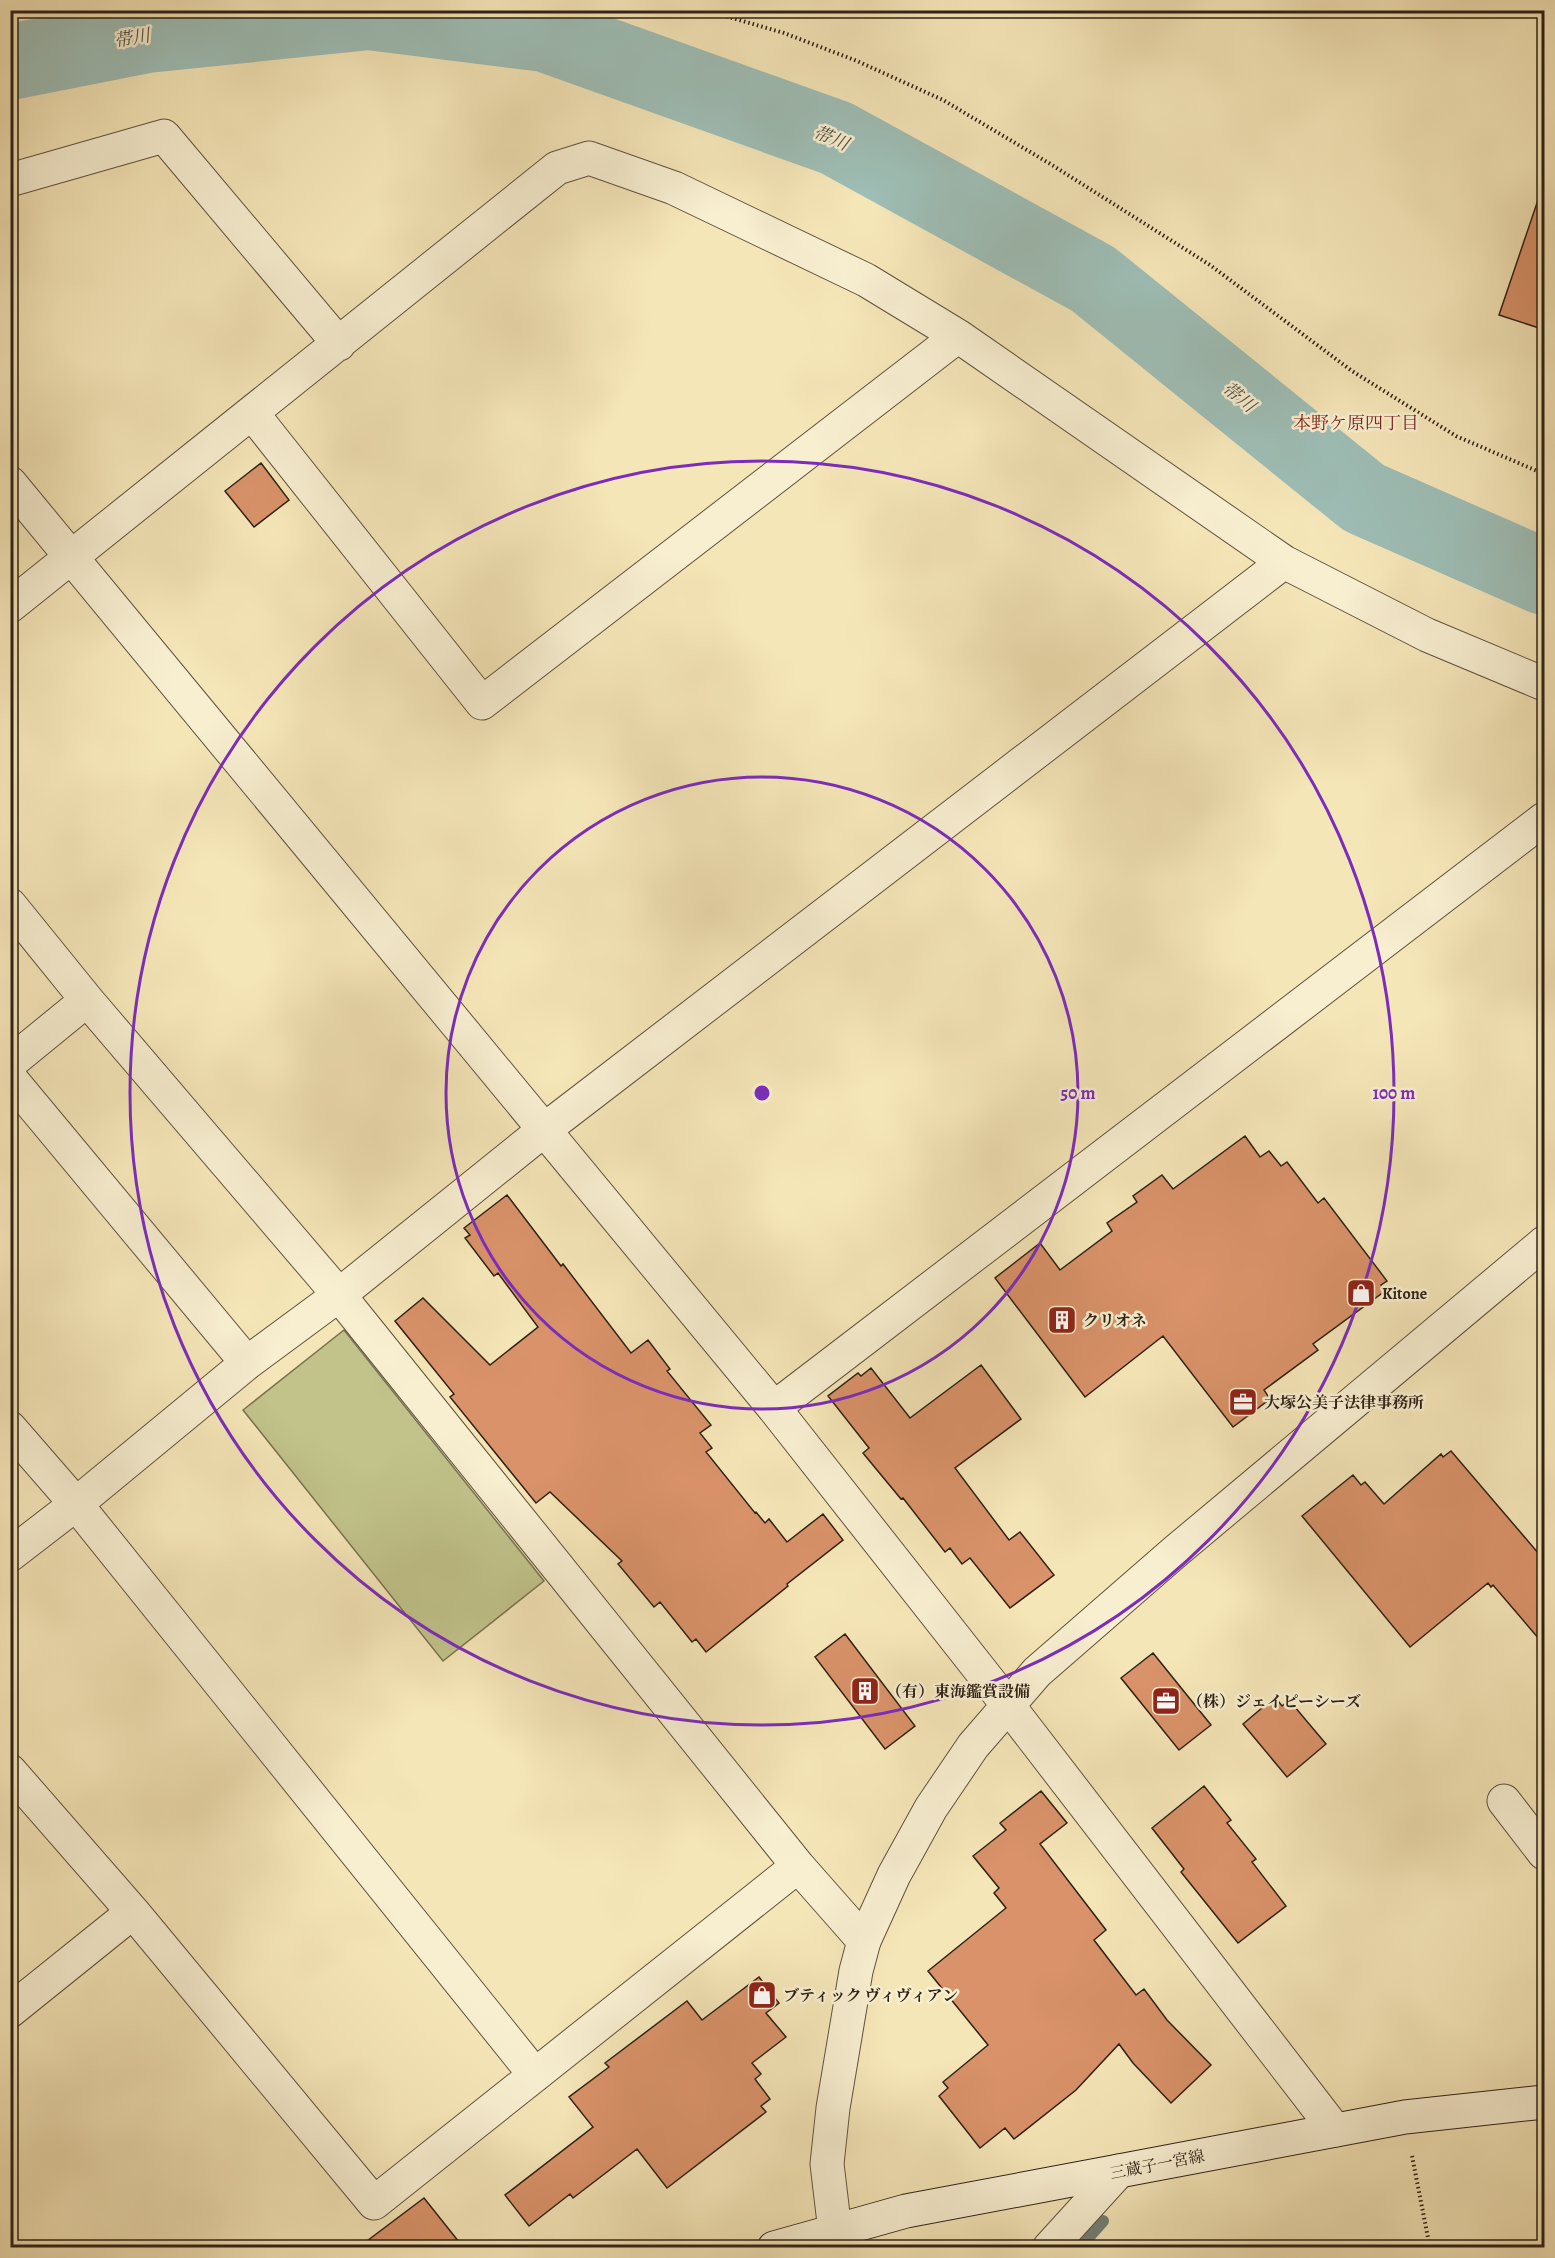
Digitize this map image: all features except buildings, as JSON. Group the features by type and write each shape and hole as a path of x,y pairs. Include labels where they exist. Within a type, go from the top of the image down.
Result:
{"street":[{"path":"10,180 165,136 339,344"},
{"path":"10,606 557,168 589,158 674,188 866,280 958,336 1284,562 1427,635 1545,684"},
{"path":"252,413 482,702 958,336"},
{"path":"10,483 774,1408 1007,1704 1335,2130"},
{"path":"10,1555 76,1504 247,1363 339,1294 544,1130 1284,562"},
{"path":"774,1408 1545,819"},
{"path":"10,905 87,1000 339,1294 798,1866 864,1941"},
{"path":"10,1063 87,1000"},
{"path":"10,1078 247,1363"},
{"path":"835,2231 827,2164 833,2108 856,1971 864,1941 894,1875 931,1808 973,1746 1037,1672 1176,1551 1545,1243"},
{"path":"10,1428 76,1504 535,2075"},
{"path":"10,1771 133,1912 374,2203 798,1866"},
{"path":"1504,1802 1545,1854"},
{"path":"10,2011 133,1912"},
{"name":"三蔵子一宮線","path":"774,2247 906,2211 1335,2130 1405,2117 1545,2102"},
{"path":"1049,2247 1119,2171"}],"path":[{"path":"705,10 784,33 857,61 943,100 1052,165 1210,265 1352,371 1447,430 1545,474"},
{"path":"1405,2117 1430,2247"}],"green space":[{"path":"344,1330 544,1581 443,1661 243,1410"}],"waterway":[{"name":"帯川","path":"10,62 147,35 369,12 545,34 836,138 1093,279 1364,498 1544,577"},
{"path":"1079,2248 1103,2221"}],"place":[{"name":"Kitone","path":"1361,1293"},
{"name":"クリオネ","path":"1062,1320"},
{"name":"大塚公美子法律事務所","path":"1243,1402"},
{"name":"（有）東海鑑賞設備","path":"865,1691"},
{"name":"（株）ジェイピーシーズ","path":"1166,1701"},
{"name":"ブティック ヴィヴィアン","path":"762,1995"}],"district":[{"name":"本野ケ原四丁目","path":"1356,423"}]}
